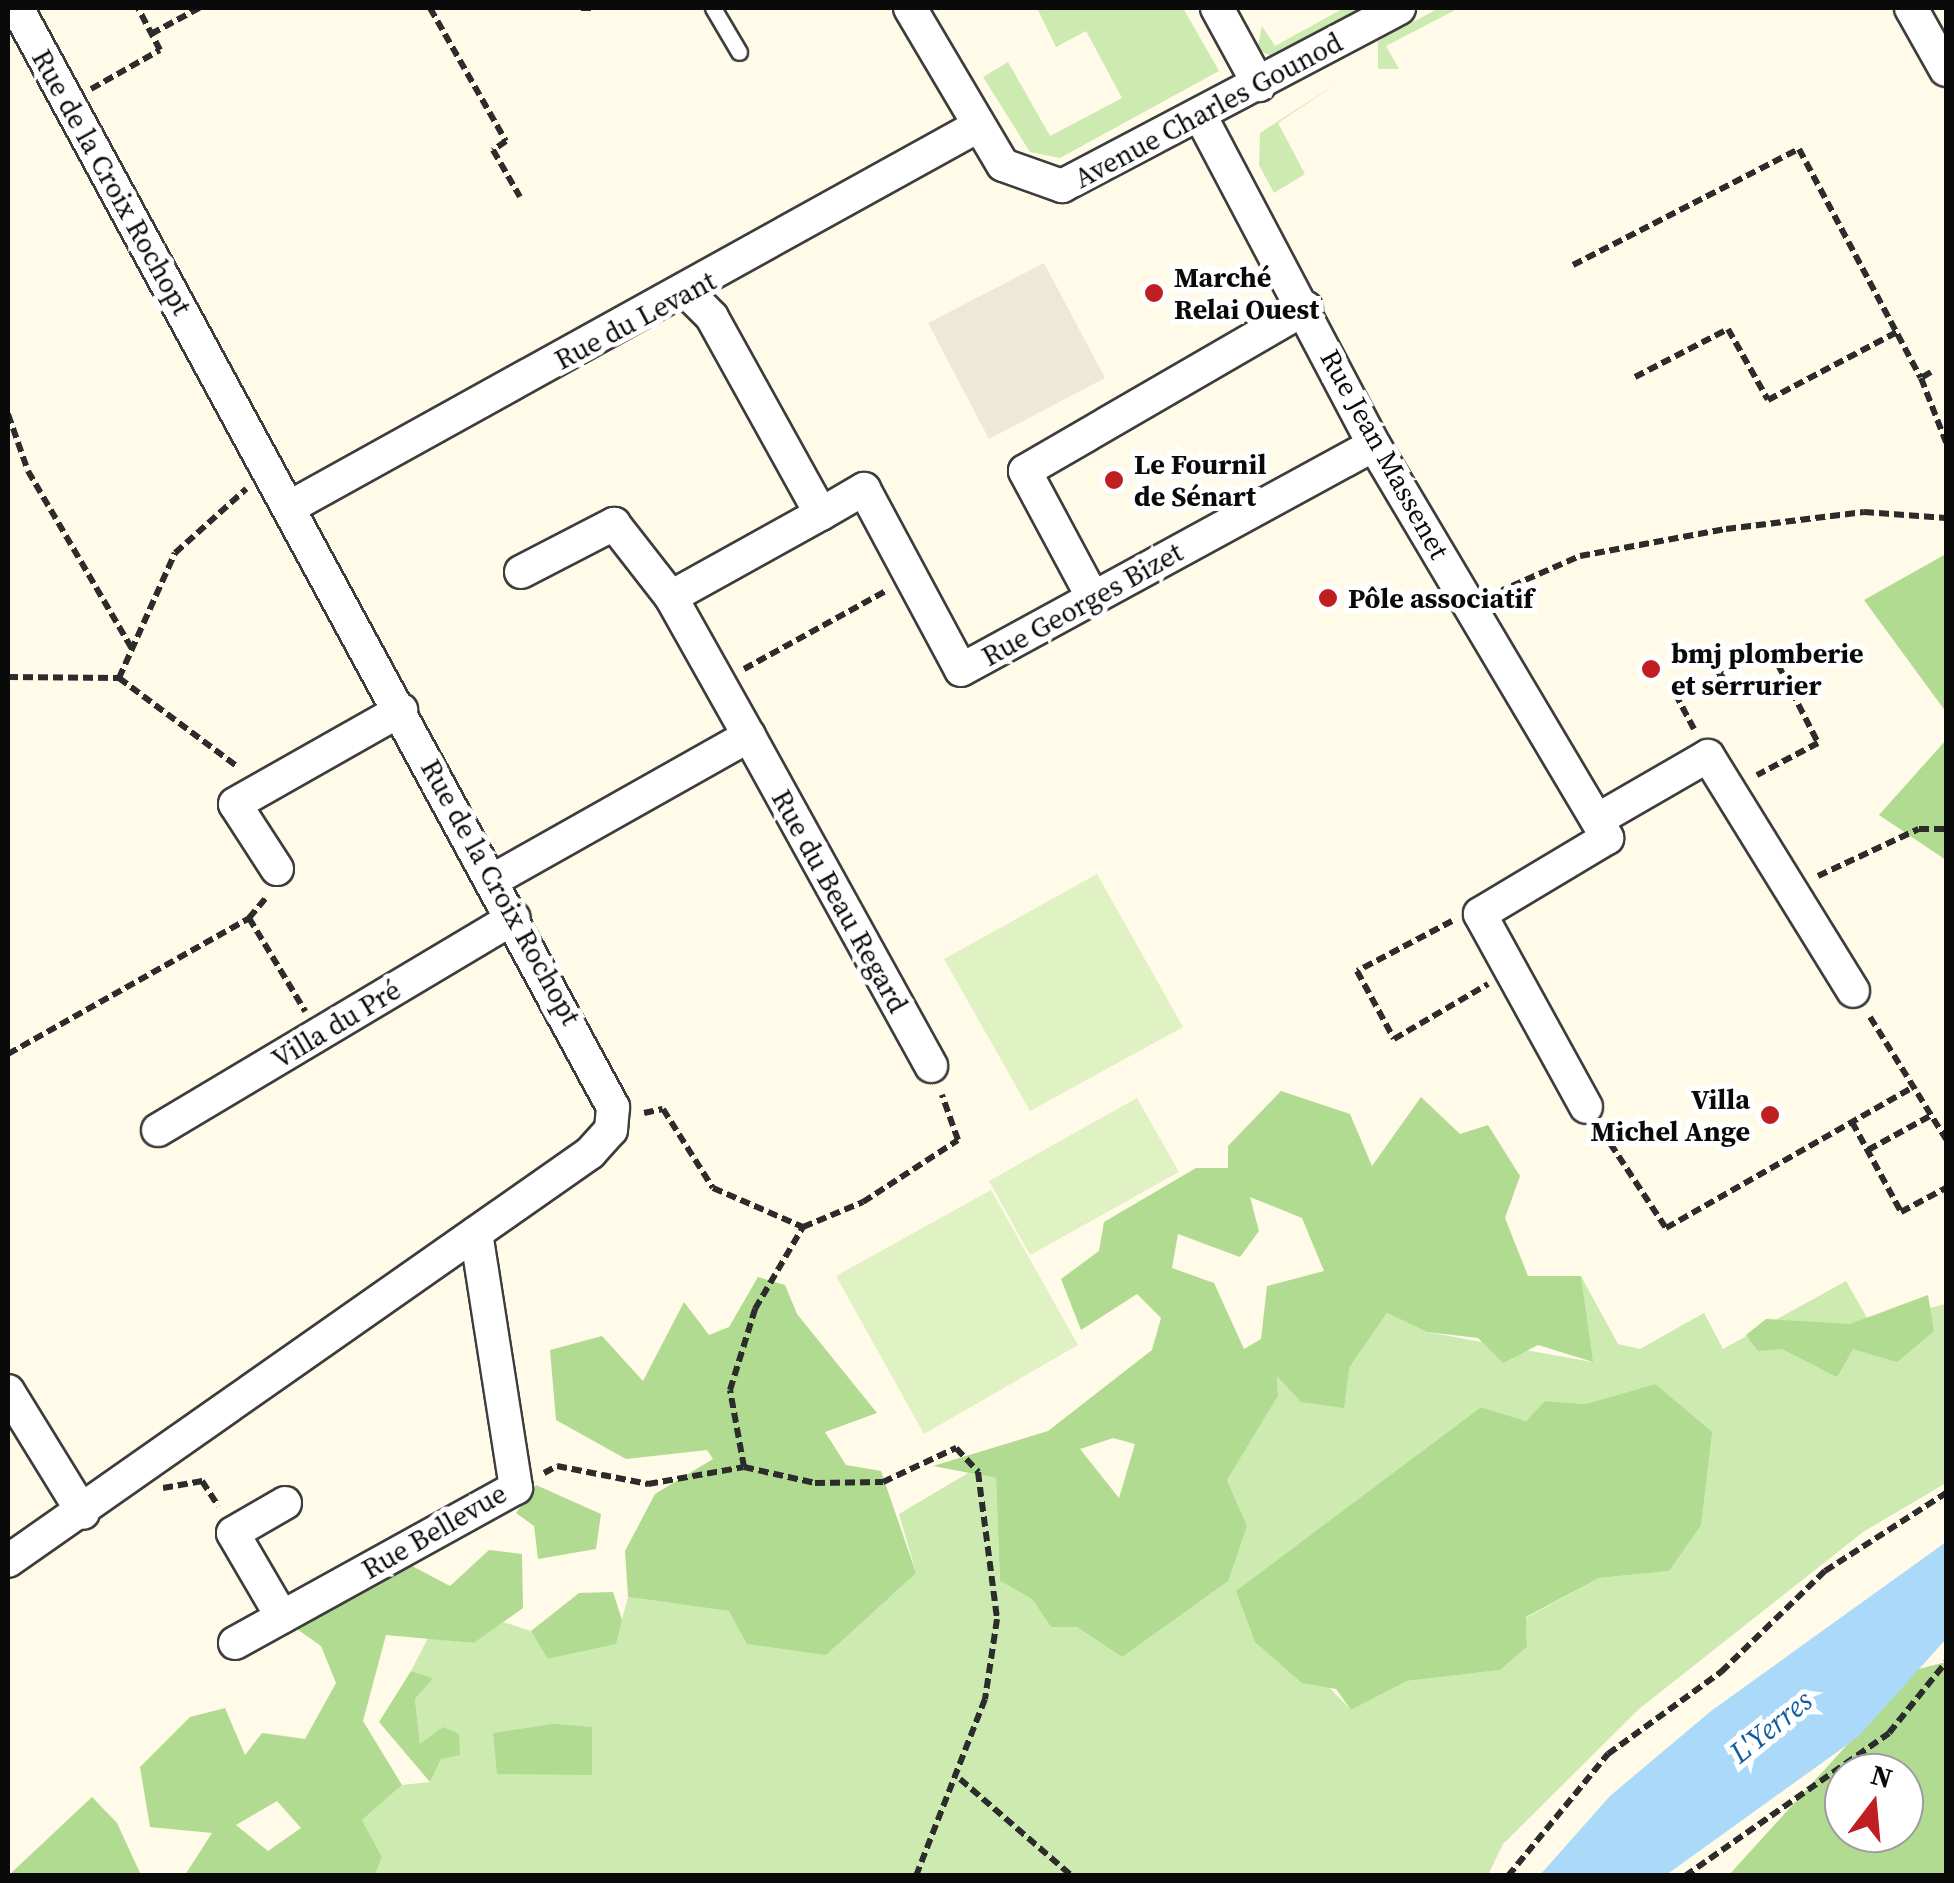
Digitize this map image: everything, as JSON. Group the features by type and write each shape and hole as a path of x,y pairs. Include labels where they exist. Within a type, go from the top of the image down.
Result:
{"street":[{"name":"Rue de la Croix Rochopt","path":"17,8 600,1072 612,1119"},
{"name":"Avenue Charles Gounod","path":"910,8 976,127 1021,178 1062,186 1201,117 1399,8"},
{"path":"1217,8 1260,85"},
{"path":"1911,8 1946,70"},
{"name":"Rue Jean Massenet","path":"1201,117 1306,308 1374,445 1602,829"},
{"name":"Rue du Levant","path":"290,507 688,294 976,127"},
{"path":"672,597 821,514 752,363 688,294"},
{"path":"1093,598 1025,471 1306,308"},
{"name":"Rue Georges Bizet","path":"821,514 864,490 961,670 1374,445"},
{"name":"Rue du Beau Regard","path":"521,572 614,524 672,597 931,1066"},
{"path":"276,869 235,804 401,710"},
{"path":"493,880 750,736"},
{"path":"1586,1108 1480,914 1708,756 1853,991"},
{"name":"Villa du Pré","path":"158,1130 514,918"},
{"path":"8,1561 84,1513 590,1153 612,1119"},
{"name":"Rue Bellevue","path":"235,1643 516,1488 476,1234"},
{"path":"8,1391 84,1513"},
{"path":"282,1617 234,1532 285,1504"}],"lane":[{"path":"713,8 739,52"}],"path":[{"path":"69,102 160,50 138,8"},
{"path":"151,34 199,8"},
{"path":"430,8 506,141 492,150 520,197"},
{"path":"581,8 596,8"},
{"path":"1573,265 1799,149 1900,331 1946,442"},
{"path":"1635,377 1728,329 1768,400 1900,331"},
{"path":"1921,378 1931,372"},
{"path":"8,414 28,471 132,650"},
{"path":"118,678 175,553 269,468"},
{"path":"1469,605 1580,556 1726,529 1864,512 1946,518"},
{"path":"730,677 899,584"},
{"path":"1708,756 1677,697 1770,651 1818,743 1728,791"},
{"path":"8,677 118,678 262,788"},
{"path":"1790,890 1919,829 1946,830"},
{"path":"8,1054 249,918 276,869"},
{"path":"1480,914 1358,972 1394,1039 1510,970"},
{"path":"249,918 319,1034"},
{"path":"1853,991 1946,1138"},
{"path":"744,1466 730,1390 755,1309 803,1227 862,1202 958,1140 931,1066"},
{"path":"1586,1108 1666,1228 1915,1086"},
{"path":"612,1119 663,1110 714,1188 803,1227"},
{"path":"1868,1150 1932,1115"},
{"path":"1852,1122 1901,1212 1946,1188"},
{"path":"516,1488 557,1466 648,1484 744,1466 814,1483 883,1482 956,1448 978,1472 997,1619 960,1779 916,1876"},
{"path":"144,1470 169,1494 202,1481 234,1532"},
{"path":"1508,1876 1608,1754 1720,1672 1825,1571 1946,1493"},
{"path":"1686,1876 1889,1733 1946,1662"},
{"path":"960,1779 1071,1875"},
{"path":"1062,1876 1071,1875"}],"green space":[{"path":"1037,8 1183,8 1219,71 1060,158 1030,152 983,77 1008,62 1050,136 1122,98 1086,31 1056,47"},
{"path":"1344,8 1365,8 1274,57 1257,50 1262,26 1275,46"},
{"path":"1439,8 1459,8 1386,46 1399,69 1378,69 1378,41"},
{"path":"1340,81 1278,123 1305,174 1274,193 1259,165 1260,133"},
{"path":"1946,554 1946,712 1864,600"},
{"path":"1946,740 1946,860 1879,815"},
{"path":"1097,874 1183,1027 1030,1111 944,959"},
{"path":"1281,1091 1350,1114 1372,1166 1421,1097 1460,1134 1488,1125 1520,1176 1505,1218 1528,1276 1581,1276 1593,1362 1538,1345 1503,1363 1478,1338 1427,1332 1387,1313 1349,1368 1344,1408 1301,1402 1277,1376 1278,1396 1227,1480 1247,1526 1228,1581 1122,1657 1077,1627 1051,1627 1032,1599 1000,1581 996,1478 933,1466 1048,1431 1152,1350 1161,1318 1137,1294 1081,1330 1061,1279 1099,1251 1104,1222 1196,1168 1228,1168 1228,1146","holes":["1250,1197 1302,1218 1324,1271 1267,1286 1261,1339 1244,1349 1214,1283 1172,1268 1178,1234 1240,1257 1259,1231","1113,1438 1135,1444 1119,1498 1080,1449"]},
{"path":"1137,1098 1179,1172 1030,1255 989,1181"},
{"path":"991,1190 1078,1345 924,1434 836,1276"},
{"path":"1581,1276 1618,1344 1640,1349 1704,1313 1723,1349 1846,1281 1870,1323 1946,1304 1946,1483 1863,1532 1639,1709 1503,1844 1488,1875 375,1875 382,1857 362,1820 402,1785 430,1782 441,1759 420,1745 415,1699 432,1678 411,1671 428,1638 474,1643 503,1622 531,1631 549,1659 615,1644 628,1597 729,1611 916,1573 899,1514 968,1473 996,1478 1000,1581 1032,1599 1051,1627 1077,1627 1122,1657 1247,1526 1227,1480 1278,1396 1277,1376 1349,1368 1387,1313 1427,1332 1592,1362","holes":["1655,1384 1669,1571 1599,1578 1526,1618 1527,1647 1499,1670 1407,1681 1351,1710 1237,1591 1481,1407 1526,1421 1546,1401 1586,1404"]},
{"path":"758,1277 785,1285 797,1314 877,1413 825,1432 846,1465 881,1471 916,1573 826,1655 747,1644 729,1611 628,1597 625,1551 655,1494 713,1459 707,1450 626,1459 556,1420 550,1350 602,1336 643,1381 684,1302 709,1335 729,1327"},
{"path":"1928,1295 1934,1331 1897,1362 1853,1349 1837,1377 1782,1349 1758,1351 1746,1335 1766,1319 1850,1324"},
{"path":"1655,1384 1712,1432 1701,1525 1669,1571 1599,1578 1526,1617 1527,1647 1500,1670 1407,1681 1351,1710 1336,1689 1302,1683 1255,1642 1236,1591 1481,1407 1526,1421 1545,1401 1586,1404"},
{"path":"536,1485 601,1514 596,1549 538,1559 534,1526 516,1513"},
{"path":"376,1547 450,1586 489,1550 522,1554 523,1608 474,1643 386,1635 363,1721 402,1785 362,1820 382,1857 375,1875 185,1875 212,1833 150,1827 140,1767 190,1717 225,1708 245,1755 262,1733 305,1739 336,1683 321,1646 287,1622","holes":["277,1801 301,1828 268,1851 236,1825"]},
{"path":"613,1592 622,1620 616,1644 548,1659 531,1631 579,1593"},
{"path":"1946,1662 1946,1875 1728,1876 1824,1770 1824,1853 1924,1853 1924,1753 1840,1753 1915,1670"},
{"path":"411,1671 433,1678 415,1699 420,1744 443,1727 459,1734 460,1755 441,1759 430,1782 379,1722"},
{"path":"553,1724 592,1727 592,1775 497,1774 493,1733"},
{"path":"92,1797 117,1823 141,1875 9,1875"}],"shaded area":[{"path":"1044,263 1105,378 989,439 928,323"}],"water":[{"name":"L'Yerres","path":"1946,1542 1946,1639 1858,1737 1836,1753 1824,1753 1824,1761 1666,1875 1540,1875 1610,1796 1711,1711"}],"place":[{"name":"Marché Relai Ouest","path":"1154,293"},
{"name":"Le Fournil de Sénart","path":"1114,480"},
{"name":"Pôle associatif","path":"1328,598"},
{"name":"bmj plomberie et serrurier","path":"1651,669"},
{"name":"Villa Michel Ange","path":"1770,1115"}]}
